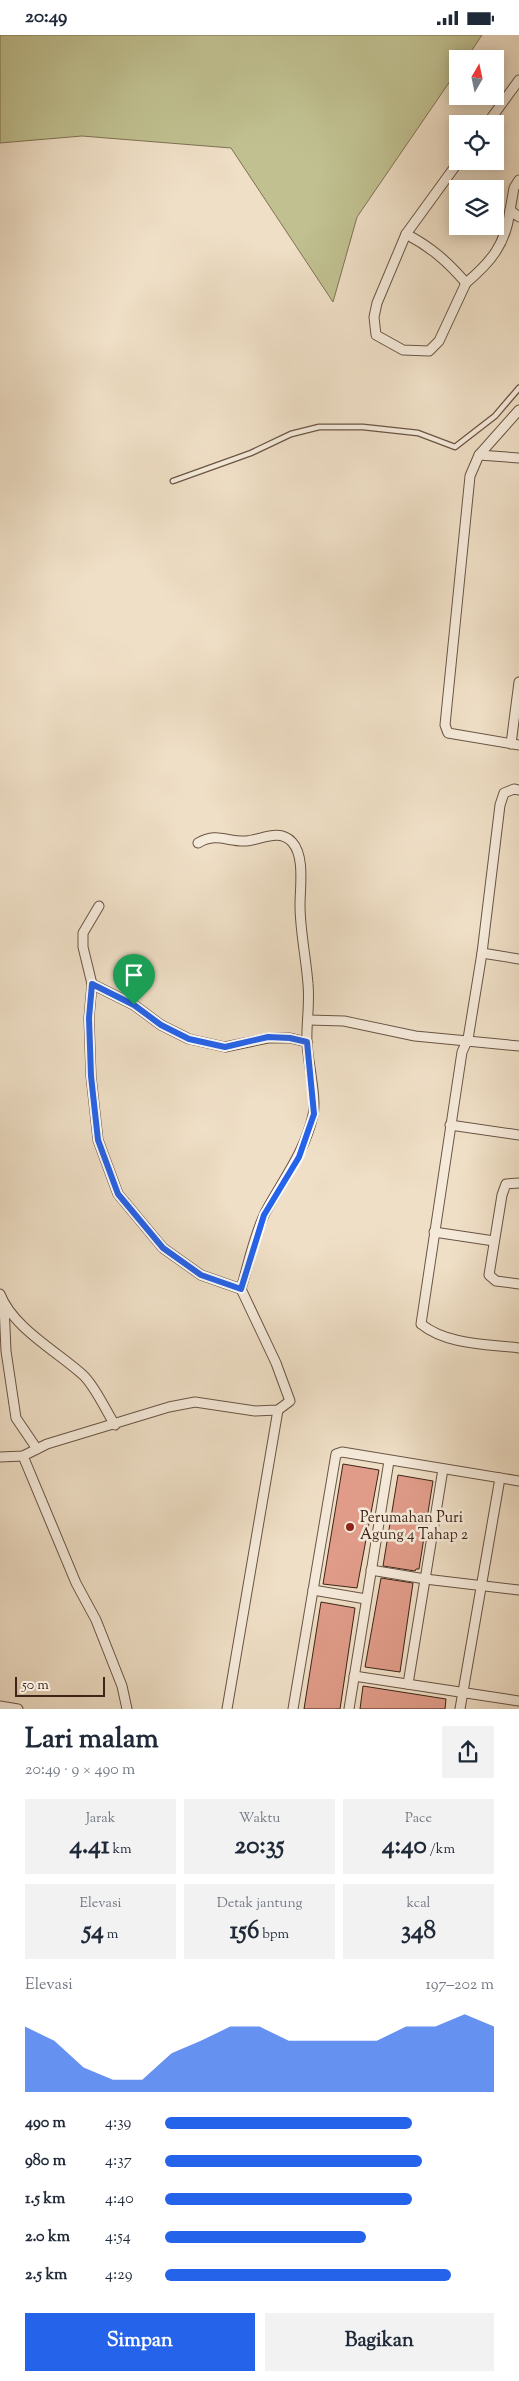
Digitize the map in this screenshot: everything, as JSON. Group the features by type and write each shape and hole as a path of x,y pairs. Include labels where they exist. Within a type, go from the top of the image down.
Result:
{"street":[{"path":"494,115 519,81"},
{"path":"452,170 406,234 377,303 374,317 376,335 403,351 428,351 439,341 466,283 491,259 500,247 508,230 514,188 519,180"},
{"path":"510,210 519,217"},
{"path":"406,234 428,245 448,261 466,283"},
{"path":"519,410 479,455 470,476 444,725 448,733 515,744 519,682"},
{"path":"479,455 519,458"},
{"path":"519,789 504,793 500,805 482,953 468,1039 462,1052 421,1323 432,1333 483,1345 519,1348"},
{"path":"0,1457 23,1456 37,1449 169,1407 195,1402 255,1411 278,1411 290,1401 276,1363 241,1289 264,1215 299,1157 314,1114 307,1042 309,1020 308,984 300,918 298,850 292,841 279,836 264,836 248,841 235,841 222,837 205,839 198,843"},
{"path":"99,906 83,933 83,947 92,984 89,1018 91,1076 98,1140 118,1194 163,1248 201,1275 241,1289"},
{"path":"482,953 519,959"},
{"path":"92,984 134,1005 161,1025 189,1039 225,1047 268,1037 290,1038 307,1042"},
{"path":"309,1020 344,1021 430,1037 468,1039 519,1046"},
{"path":"450,1125 519,1135"},
{"path":"519,1183 506,1184 502,1195 489,1275 491,1279 496,1281 519,1284"},
{"path":"434,1232 494,1241"},
{"path":"0,1294 4,1305 6,1351 16,1418 37,1449"},
{"path":"4,1305 43,1345 84,1376 115,1425"},
{"path":"227,1709 278,1411"},
{"path":"293,1709 336,1454 342,1451 388,1461 519,1481"},
{"path":"23,1456 76,1583 96,1620 122,1686 127,1709"},
{"path":"349,1709 388,1461"},
{"path":"408,1684 443,1469"},
{"path":"460,1709 500,1478"},
{"path":"371,1570 425,1579 519,1590"},
{"path":"313,1590 366,1599"},
{"path":"354,1676 519,1701"},
{"path":"0,1706 18,1709"}],"lane":[{"path":"173,481 251,453 291,434 319,427 363,427 418,433 454,447 495,416 519,388"}],"green space":[{"path":"0,35 482,35 472,50 449,50 449,83 357,217 333,302 231,148 82,136 0,143"}],"building":[{"name":"Perumahan Puri Agung 4 Tahap 2","path":"343,1464 379,1470 357,1588 323,1584"},
{"name":"Perumahan Puri Agung 4 Tahap 2","path":"398,1475 433,1481 419,1569 415,1571 383,1566"},
{"name":"Perumahan Puri Agung 4 Tahap 2","path":"381,1578 413,1583 400,1672 365,1667"},
{"path":"321,1602 355,1608 340,1709 304,1709"},
{"path":"363,1686 446,1699 445,1709 360,1709"}],"place":[{"name":"Perumahan Puri Agung 4 Tahap 2","path":"350,1527"}],"route":[{"path":"92,984 134,1005 161,1025 189,1039 225,1047 268,1037 290,1038 307,1042 314,1114 299,1157 264,1215 241,1289 201,1275 163,1248 118,1194 98,1140 91,1076 89,1018 92,984"}]}
